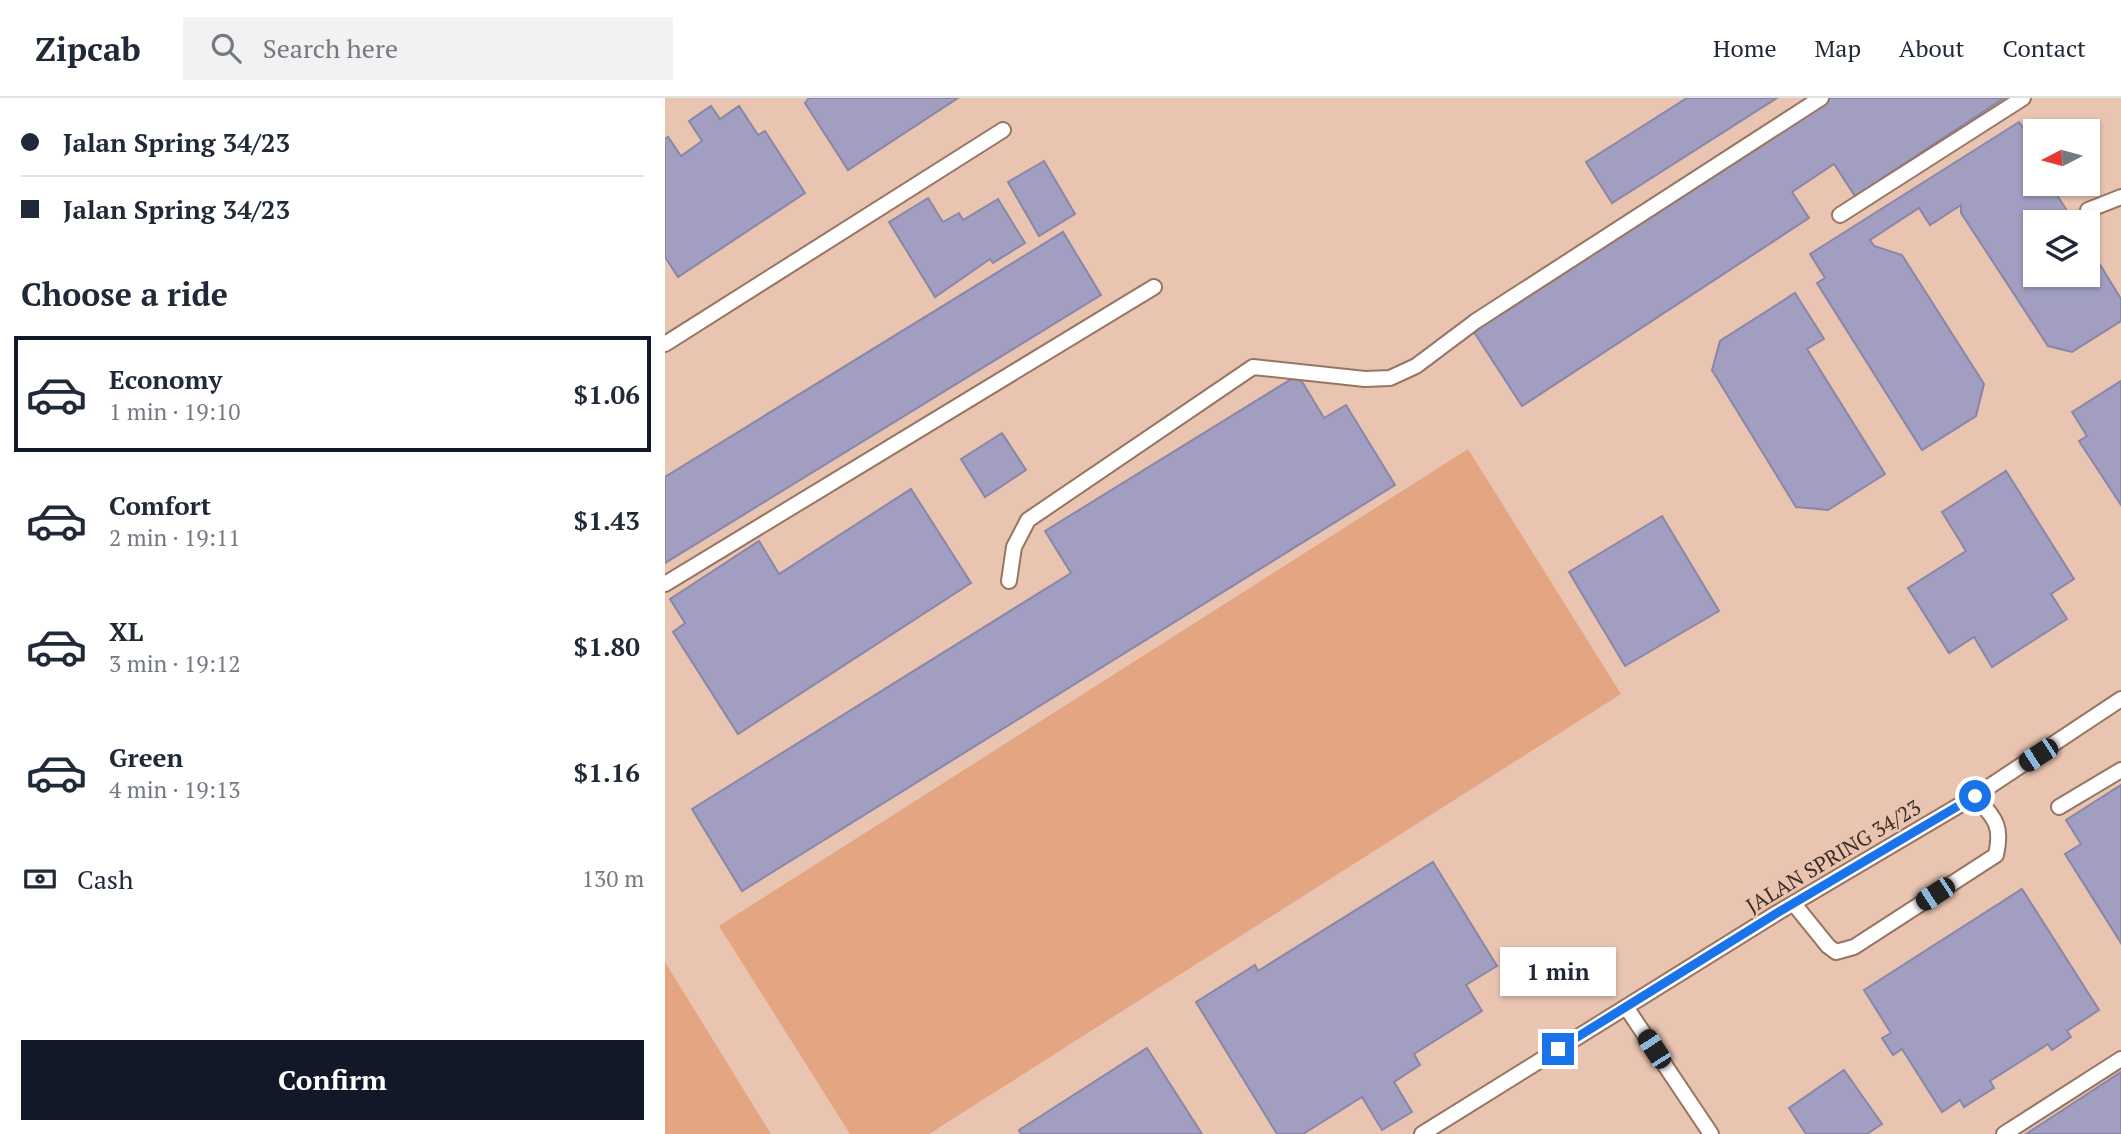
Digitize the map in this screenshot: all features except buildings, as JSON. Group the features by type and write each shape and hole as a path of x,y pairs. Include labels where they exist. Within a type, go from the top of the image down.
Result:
{"lane":[{"path":"1009,581 1014,547 1028,520 1253,367 1365,379 1389,378 1416,366 1476,321 1821,98"},
{"path":"1840,215 2023,98"},
{"path":"665,344 1003,130"},
{"path":"2088,210 2121,197"},
{"path":"665,584 1154,287"},
{"name":"JALAN SPRING 34/23","path":"1422,1134 1794,904 1975,796 2121,699"},
{"path":"2059,807 2121,770"},
{"path":"1794,904 1836,952 1854,947 1996,855 2000,836 1996,821 1975,796"},
{"path":"1626,1007 1711,1134"},
{"path":"2004,1134 2121,1059"}],"shaded area":[{"path":"1468,449 1621,694 929,1134 850,1134 719,926"},
{"path":"665,962 771,1134 665,1134"}],"route":[{"path":"1558,1049 1777,913 1975,796"}]}
